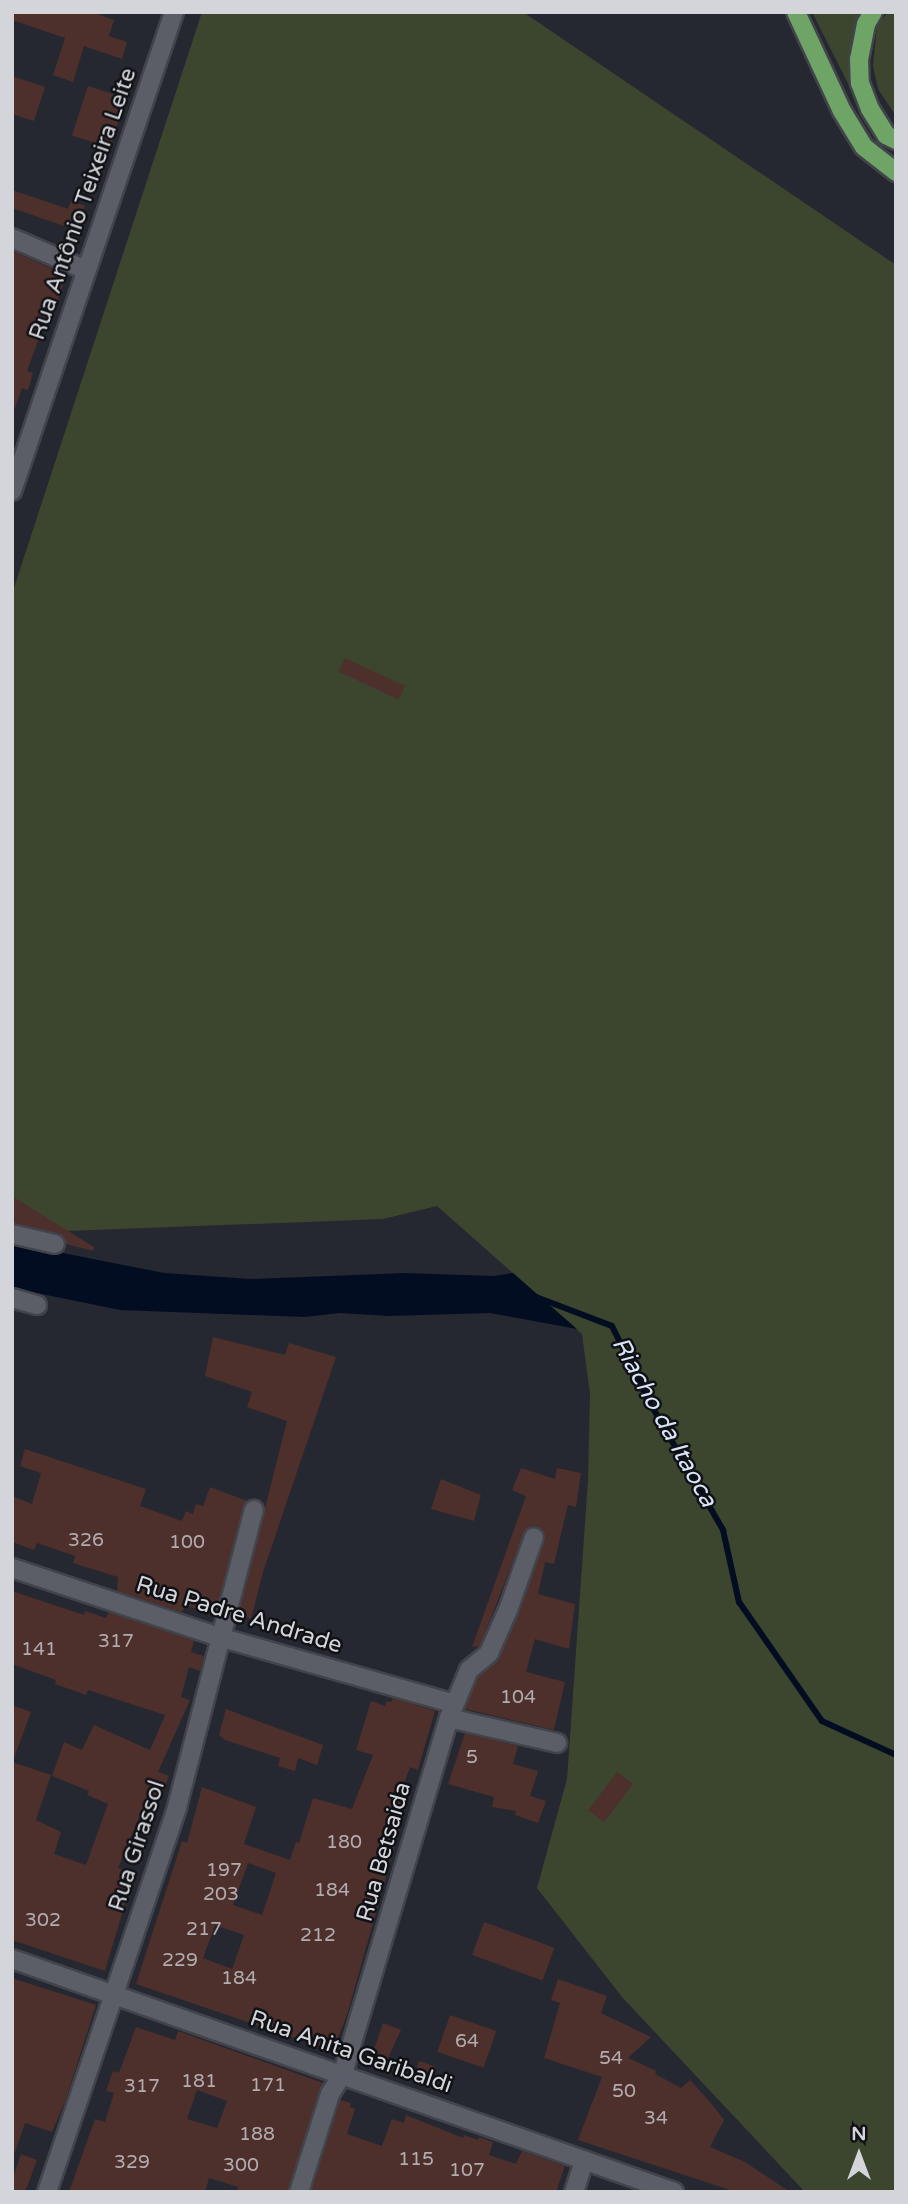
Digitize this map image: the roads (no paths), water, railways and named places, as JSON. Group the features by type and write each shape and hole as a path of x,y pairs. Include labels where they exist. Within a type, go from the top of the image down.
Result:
{"main road":[{"path":"796,12 842,111 864,147 896,172"},
{"path":"873,12 866,24 859,59 860,83 870,108 887,135 896,140"}],"street":[{"name":"Rua Antônio Teixeira Leite","path":"12,491 174,12"},
{"path":"12,238 86,270"},
{"path":"12,1234 55,1244"},
{"path":"12,1298 37,1305"},
{"name":"Rua Girassol","path":"47,2192 177,1807 223,1638 254,1510"},
{"name":"Rua Betsaida","path":"299,2192 330,2094 343,2073 451,1711 469,1670 489,1653 508,1610 534,1537"},
{"name":"Rua Padre Andrade","path":"12,1568 223,1638 557,1743"},
{"name":"Rua Anita Garibaldi","path":"12,1959 114,1997 343,2073 674,2192"},
{"path":"574,2192 584,2161"}],"water":[{"path":"12,1243 164,1273 251,1279 404,1273 494,1276 513,1273 577,1329 490,1313 389,1316 339,1313 305,1317 120,1310 12,1288"}],"waterway":[{"name":"Riacho da Itaoca","path":"536,1297 612,1326 646,1396 723,1530 739,1602 822,1721 896,1755"}]}
